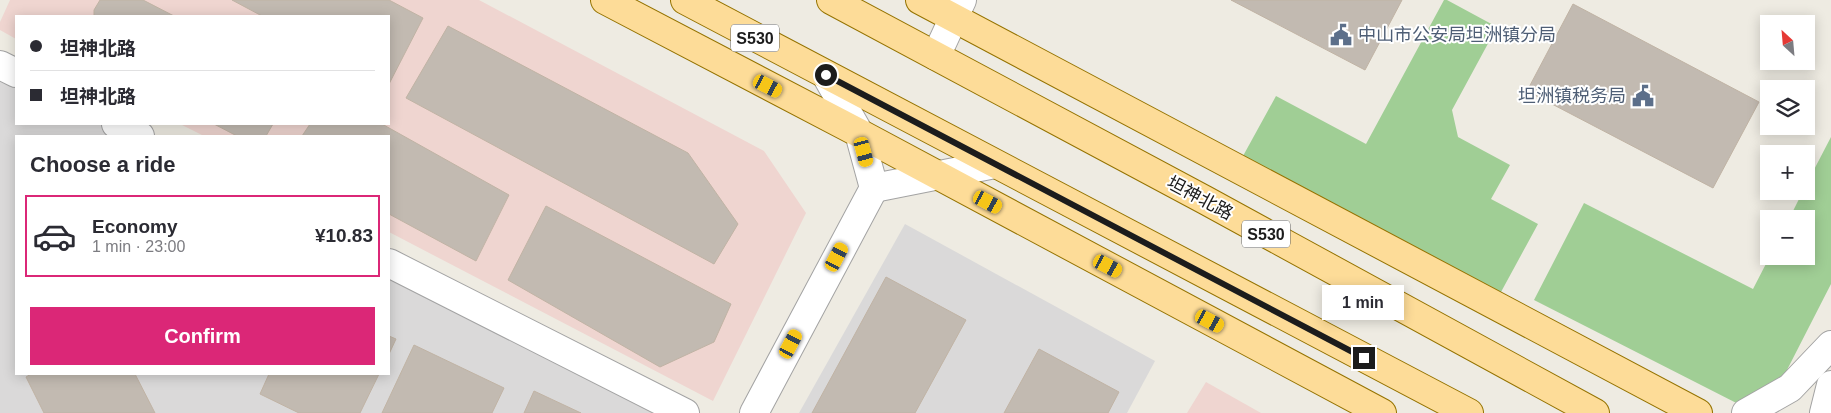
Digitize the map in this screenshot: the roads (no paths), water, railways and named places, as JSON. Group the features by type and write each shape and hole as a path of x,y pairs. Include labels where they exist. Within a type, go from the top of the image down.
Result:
{"main road":[{"path":"605,0 936,174 1382,413"},
{"name":"S530","path":"685,0 1469,413"},
{"name":"坦神北路","path":"831,0 1595,413"},
{"path":"920,0 957,9 1698,413"}],"street":[{"path":"936,56 957,9"},
{"path":"0,65 15,72"},
{"path":"754,413 874,188 859,134 826,75"},
{"path":"118,125 138,135"},
{"path":"874,188 936,174 995,164"},
{"path":"390,263 685,413"},
{"path":"1746,413 1790,388 1831,345"},
{"path":"1824,413 1831,385"}],"place":[{"name":"中山市公安局坦洲镇分局","path":"1341,35"},
{"name":"坦洲镇税务局","path":"1643,96"}]}
